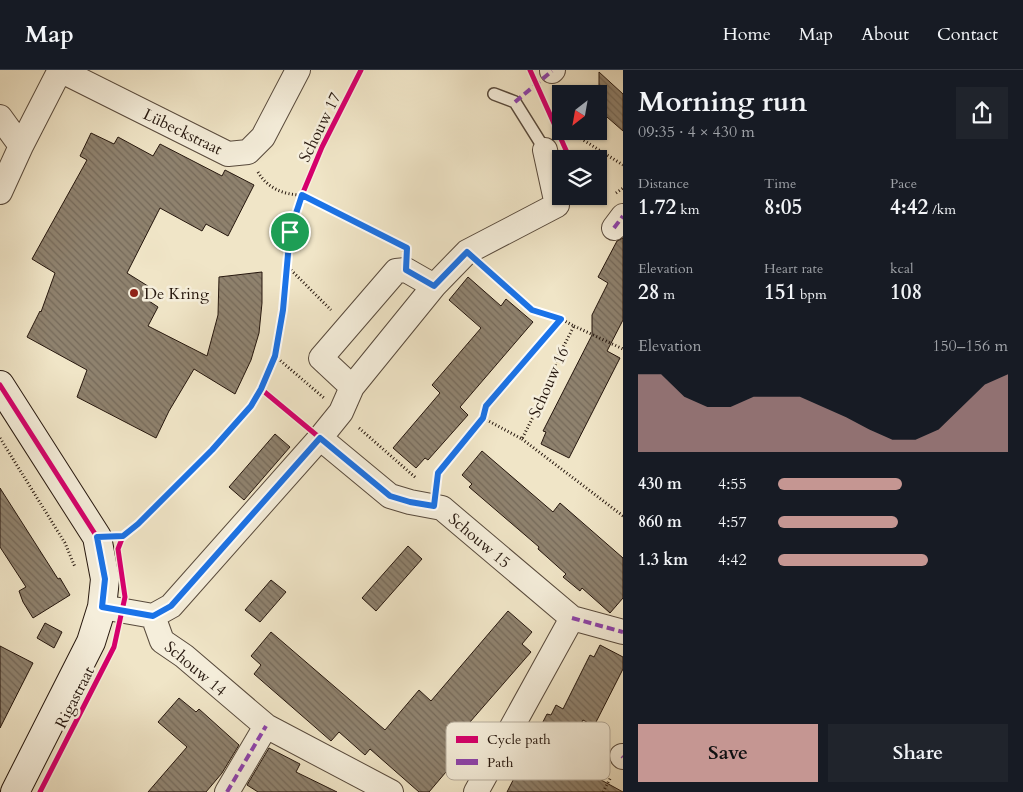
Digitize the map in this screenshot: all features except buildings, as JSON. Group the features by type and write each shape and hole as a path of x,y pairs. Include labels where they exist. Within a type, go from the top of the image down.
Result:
{"street":[{"name":"Lübeckstraat","path":"0,192 60,70 228,154 248,152"},
{"path":"248,152 263,137 298,70"},
{"path":"0,117 21,146"},
{"path":"102,607 153,616 171,606 320,438 341,412 352,387 434,286 467,252 557,205 552,143"},
{"path":"352,387 321,358 396,271 406,270 434,286"},
{"name":"Rigastraat","path":"0,385 97,537 105,579 102,607 91,642 14,792"},
{"name":"Schouw 15","path":"320,438 390,496 442,508 572,618 623,632"},
{"name":"Schouw 14","path":"153,616 162,641 184,656 266,726 392,792"},
{"path":"515,722 572,618"},
{"path":"227,792 266,726"},
{"path":"476,792 483,780"}],"lane":[{"path":"494,94 515,102 552,143"}],"path":[{"path":"550,114 552,119"},
{"path":"583,140 623,165"},
{"path":"248,152 264,182 288,195 302,195 407,248 406,270"},
{"path":"616,193 623,188"},
{"path":"610,190 623,197"},
{"path":"467,252 532,310 561,319 623,349"},
{"path":"285,274 287,257"},
{"path":"286,265 348,327"},
{"path":"272,365 277,347"},
{"path":"0,438 65,543 77,575"},
{"path":"522,439 623,516"}],"marked path":[{"path":"515,102 552,71"},
{"path":"614,228 623,216"},
{"path":"572,618 623,632"},
{"path":"227,792 266,726"}],"cycle path":[{"name":"Schouw 17","path":"40,792 114,647 125,597 118,549 123,536 139,524 212,450 251,406 261,389 275,356 283,311 290,233 302,195 322,147 361,70"},
{"path":"530,70 566,150"},
{"path":"0,385 97,537 123,536"},
{"path":"261,389 320,438"}],"place":[{"name":"De Kring","path":"134,293"}],"route":[{"path":"302,195 407,248 406,270 434,286 467,252 532,310 561,319 486,406 483,418 438,473 434,506 390,496 320,438 171,606 153,616 102,607 105,579 97,537 123,536 138,524 212,450 251,406 261,389 275,356 283,310 290,232 302,195"}]}
